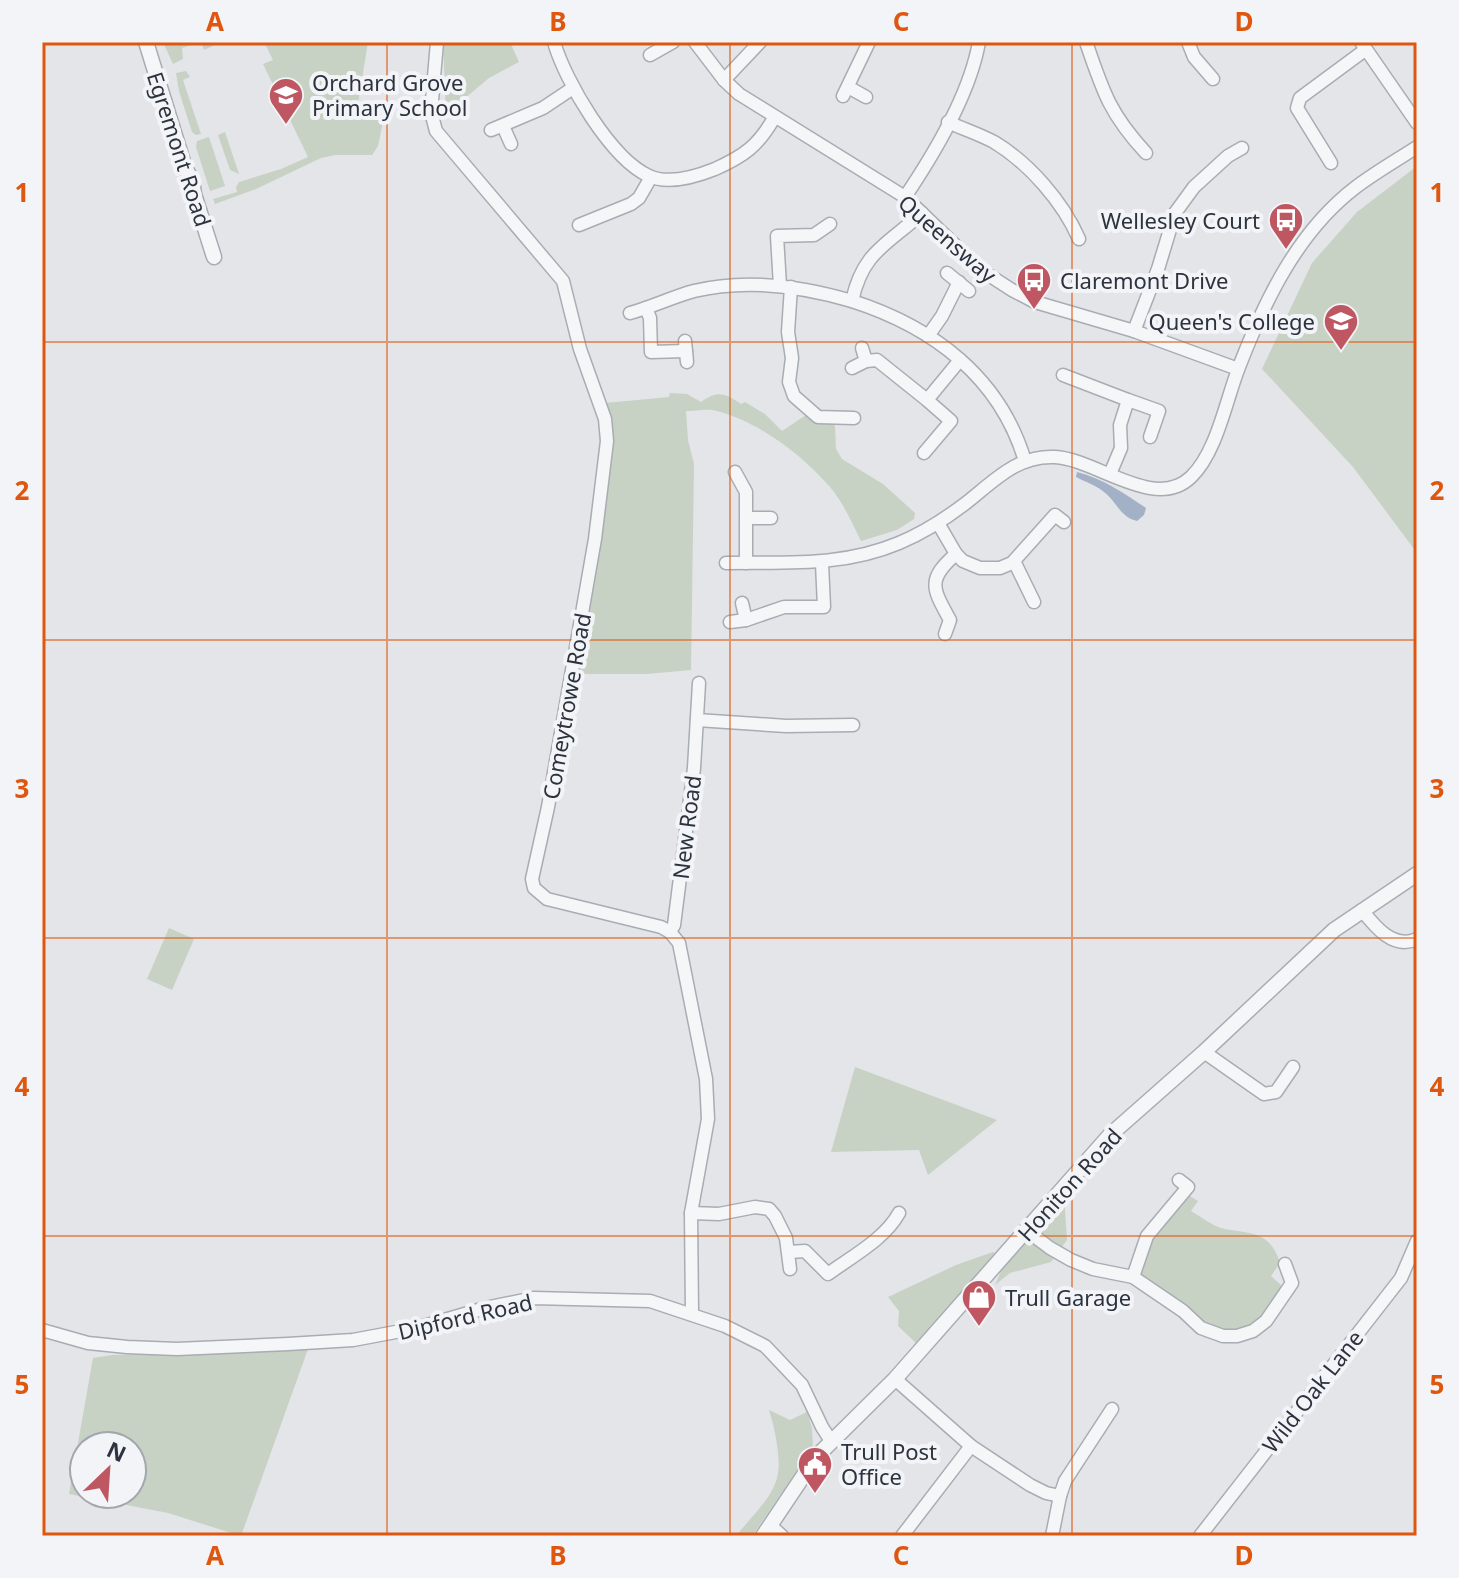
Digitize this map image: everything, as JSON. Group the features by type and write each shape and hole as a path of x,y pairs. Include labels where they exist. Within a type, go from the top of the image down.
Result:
{"street":[{"name":"Egremont Road","path":"146,42 214,257"},
{"name":"Comeytrowe Road","path":"437,42 431,112 436,131 563,281 580,349 605,419 607,441 595,539 548,807 533,870 534,888 559,904 661,927 670,932"},
{"path":"554,42 573,88 620,154 651,177 686,179 728,163 754,147 774,118"},
{"path":"650,55 673,42"},
{"name":"Queensway","path":"695,42 724,80 754,106 905,197 981,270 1012,290 1048,306 1134,331 1238,369"},
{"path":"724,80 760,42"},
{"path":"866,97 846,92 869,42"},
{"path":"905,197 937,146 964,88 979,42"},
{"path":"1086,42 1109,105 1120,124 1141,148 1147,133"},
{"path":"1188,42 1194,57 1208,64 1213,79"},
{"path":"1331,163 1297,108 1300,98 1363,46 1417,123"},
{"path":"511,144 497,128 543,108 573,88"},
{"path":"948,122 993,142 1017,158 1079,224 1079,239"},
{"path":"726,563 822,563 868,554 897,544 938,523 1011,467 1040,457 1070,459 1151,488 1175,487 1188,480 1200,467 1213,440 1263,308 1293,255 1326,214 1356,187 1417,147"},
{"path":"1134,331 1175,213 1194,187 1228,156 1242,148"},
{"path":"1309,157 1321,148"},
{"path":"579,225 631,204 639,198 651,177"},
{"path":"587,207 592,219"},
{"path":"852,301 862,268 922,213"},
{"path":"830,224 814,235 772,237 785,286 792,358 783,373 794,396 811,414 839,424 854,418"},
{"path":"928,336 964,287 947,273"},
{"path":"630,313 722,285 785,286 852,301 891,314 960,360 989,388 1013,425 1025,461"},
{"path":"646,308 650,318 646,352 686,351"},
{"path":"852,368 864,355 877,360 954,418 924,453"},
{"path":"927,400 960,360"},
{"path":"1063,375 1128,400 1161,406 1150,437"},
{"path":"1110,474 1121,448 1120,425 1128,400"},
{"path":"735,472 749,484 746,563"},
{"path":"938,523 963,561 980,568 1000,568 1014,561 1060,518 1044,506"},
{"path":"747,518 771,518"},
{"path":"945,634 956,619 934,582 936,574 956,554"},
{"path":"1014,561 1034,602"},
{"path":"730,622 784,607 830,607 822,563"},
{"path":"742,603 746,620"},
{"name":"New Road","path":"670,932 674,925 694,768 699,683"},
{"path":"697,720 786,726 853,725"},
{"name":"Honiton Road","path":"767,1531 802,1476 831,1441 895,1379 1110,1135 1204,1052 1307,953 1362,910 1417,874"},
{"path":"1362,910 1388,937 1404,942 1417,939"},
{"path":"670,932 682,953 706,1079 708,1119 691,1213 692,1314"},
{"path":"1204,1052 1264,1094 1276,1092 1293,1067"},
{"path":"1133,1277 1147,1236 1189,1187"},
{"path":"691,1213 719,1214 755,1207 769,1209 786,1238 790,1269"},
{"path":"789,1252 805,1251 831,1278 883,1233 899,1213"},
{"path":"1026,1230 1071,1260 1093,1269 1133,1277 1183,1311 1201,1328 1223,1336 1253,1331 1266,1321 1292,1283 1285,1264"},
{"name":"Wild Oak Lane","path":"1200,1536 1401,1278 1417,1241"},
{"name":"Dipford Road","path":"42,1330 88,1343 177,1349 353,1340 417,1328 485,1308 534,1298 631,1299 692,1314 750,1338 777,1356 802,1385 831,1441"},
{"path":"895,1379 971,1446 1030,1485 1060,1496"},
{"path":"1052,1536 1065,1481 1111,1416"},
{"path":"908,1534 971,1446"},
{"path":"767,1531 782,1536"}],"shaded area":[{"path":"163,42 201,42 182,48 183,59 173,64"},
{"path":"201,42 222,42 204,50"},
{"path":"264,42 368,42 357,110 384,117 378,146 372,155 321,158 256,189 215,204 213,199 237,192 239,182 308,157 263,64 273,60"},
{"path":"443,42 510,42 519,62 489,78 446,114"},
{"path":"186,71 190,77 183,80 201,134 196,135 192,132 176,73"},
{"path":"225,132 239,174 230,170 218,135"},
{"path":"209,137 225,186 210,191 196,147 197,141"},
{"name":"Queen's College","path":"1417,166 1417,553 1353,467 1262,369 1312,263 1357,212"},
{"path":"670,393 687,394 701,402 717,394 726,395 765,414 782,431 806,415 829,422 835,426 836,449 842,459 883,484 915,513 914,519 897,530 861,541 830,487 778,441 733,416 717,411 686,411 694,464 691,670 647,674 575,674 608,482 611,450 605,403 669,397"},
{"path":"169,928 194,939 172,990 147,979"},
{"path":"855,1067 997,1120 928,1175 919,1150 831,1152"},
{"path":"1064,1194 1067,1240 1051,1262 1010,1273 995,1285 1005,1262 1022,1243 1035,1240 1043,1230 1044,1218"},
{"path":"1188,1195 1198,1201 1191,1211 1221,1228 1259,1236 1276,1253 1280,1263 1271,1276 1283,1287 1264,1315 1252,1325 1231,1332 1213,1329 1142,1276 1145,1252 1150,1242"},
{"path":"993,1252 995,1254 917,1344 898,1326 899,1311 888,1297 956,1265"},
{"path":"308,1349 241,1536 148,1509 148,1430 80,1430 93,1358"},
{"path":"769,1410 790,1420 807,1412 813,1447 752,1536 736,1536 776,1482 778,1450"}],"water":[{"path":"1077,472 1104,482 1130,497 1146,508 1144,515 1137,521 1126,516 1101,490 1076,477"}],"place":[{"name":"Orchard Grove Primary School","path":"286,126"},
{"name":"Wellesley Court","path":"1286,251"},
{"name":"Claremont Drive","path":"1034,311"},
{"name":"Queen's College","path":"1341,352"},
{"name":"Trull Garage","path":"979,1328"},
{"name":"Trull Post Office","path":"815,1495"}]}
